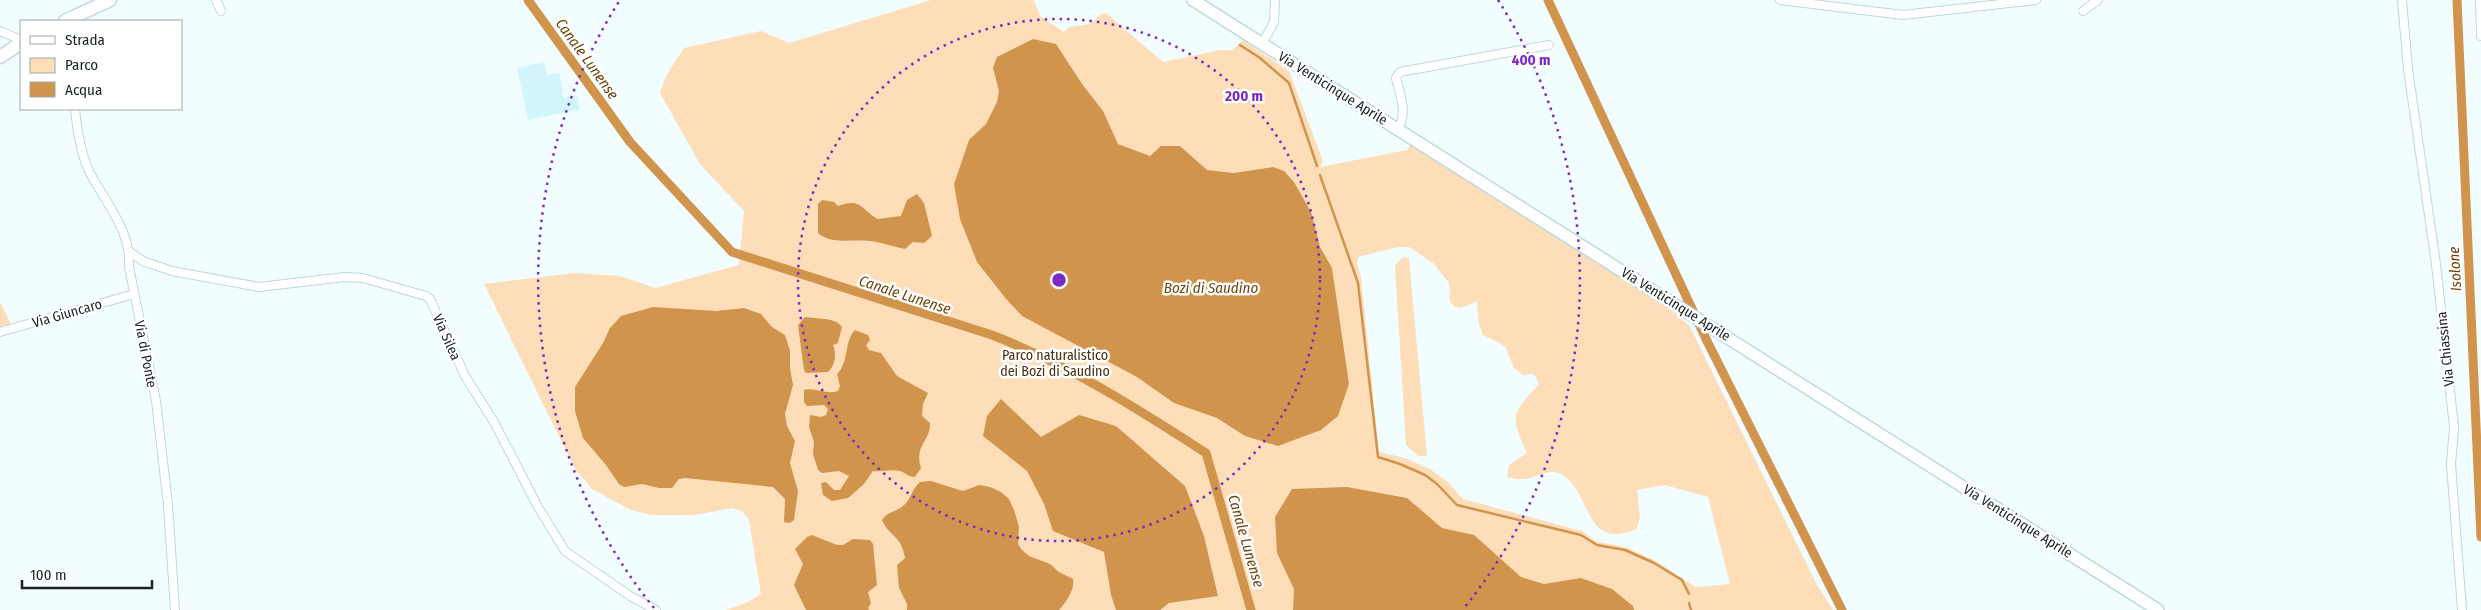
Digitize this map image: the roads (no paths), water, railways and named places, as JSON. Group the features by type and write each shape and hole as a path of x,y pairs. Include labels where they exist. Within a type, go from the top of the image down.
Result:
{"main road":[{"path":"69,20 95,3 110,0"},
{"name":"Via Venticinque Aprile","path":"1193,0 1710,325 2158,610"},
{"path":"0,57 20,43"}],"street":[{"path":"216,0 220,11 221,0"},
{"path":"1262,44 1274,22 1275,0"},
{"path":"1780,0 1787,3 1903,15 2036,0"},
{"path":"2083,11 2098,0"},
{"name":"Via Chiassina","path":"2402,0 2408,70 2436,264 2454,426 2451,464 2462,610"},
{"path":"2480,0 2481,36"},
{"path":"0,31 20,41"},
{"path":"1398,128 1402,122 1403,108 1396,78 1400,72 1549,45"},
{"name":"Via di Ponte","path":"76,110 79,140 88,169 101,188 130,252 129,266 156,401 168,505 175,610"},
{"name":"Via Silea","path":"130,252 143,261 172,271 259,287 345,277 363,278 426,296 430,299 465,376 494,422 538,507 565,551 630,596 656,610"},
{"name":"Via Giuncaro","path":"0,332 134,294"}],"water":[{"name":"Bozi di Saudino","path":"1033,39 1056,44 1082,84 1103,111 1118,144 1150,156 1161,146 1180,146 1207,170 1234,173 1273,167 1284,171 1294,182 1311,212 1320,247 1332,268 1349,384 1338,416 1321,430 1278,446 1245,436 1217,418 1174,403 1137,377 1022,316 977,262 960,219 954,184 969,140 986,124 997,102 999,91 993,68 997,57"},
{"path":"917,194 924,203 932,236 924,243 913,242 905,249 874,242 829,239 818,233 818,204 822,200 834,202 838,206 852,203 857,204 878,219 901,216 907,200"},
{"path":"653,307 716,311 744,308 761,314 772,327 785,335 790,351 793,385 785,414 787,426 795,441 790,463 798,491 794,520 790,523 784,522 785,499 773,487 685,478 679,479 672,488 659,488 642,484 624,487 619,484 583,438 575,411 575,387 603,343 610,328 621,316"},
{"path":"805,317 831,320 842,327 838,343 833,345 835,360 828,372 806,373 804,370 798,325"},
{"path":"855,330 868,335 870,340 866,345 869,350 881,353 897,376 928,393 923,404 922,416 930,423 930,429 921,448 919,460 921,468 915,477 897,470 873,471 864,484 848,498 832,501 823,495 821,483 826,482 834,490 840,490 849,476 839,471 822,473 818,470 813,454 814,442 809,427 810,415 821,417 826,415 828,409 824,405 807,406 804,402 804,390 838,391 840,386 837,374 841,369 849,340"},
{"path":"1001,399 1041,437 1079,415 1116,426 1185,486 1204,536 1218,596 1169,603 1160,610 1116,610 1111,595 1104,552 1053,531 1044,504 1027,471 983,436 987,416"},
{"path":"931,481 963,491 979,485 990,487 1001,492 1009,499 1019,527 1018,544 1021,549 1029,556 1050,564 1059,572 1073,579 1071,592 1059,610 907,610 907,604 899,588 897,565 905,558 903,550 901,544 888,530 882,520 886,515 905,504 920,482"},
{"path":"1347,487 1407,498 1442,528 1474,535 1521,577 1544,584 1581,578 1612,589 1633,606 1634,610 1293,610 1294,589 1277,553 1275,517 1292,489"},
{"path":"812,535 837,545 843,545 853,539 870,540 873,544 877,585 868,592 871,603 868,608 869,610 806,610 794,585 803,564 795,549 807,537"}],"waterway":[{"name":"Canale Lunense","path":"528,0 630,142 732,252 992,335 1075,373 1206,453 1251,610"},
{"path":"1548,0 1707,341 1842,610"},
{"name":"Isolone","path":"2457,0 2481,537"},
{"path":"1240,45 1260,58 1289,83 1317,166"},
{"path":"1320,175 1358,283 1378,457 1425,475 1437,484 1457,505 1581,535 1597,545 1625,550 1654,563 1682,580 1689,594"},
{"path":"1689,603 1691,610"}],"park label":[{"name":"Parco naturalistico dei Bozi di Saudino","path":"1055,364"}]}
